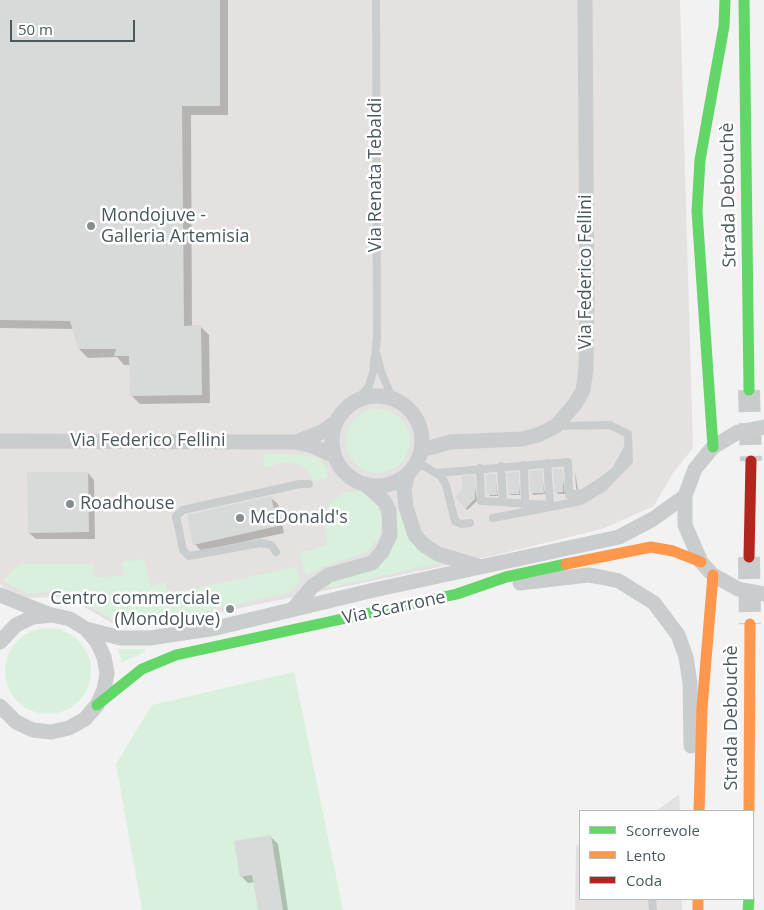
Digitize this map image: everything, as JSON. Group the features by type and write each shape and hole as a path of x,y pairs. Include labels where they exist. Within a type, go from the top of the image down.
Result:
{"main road":[{"path":"713,447 697,211 700,160 724,26 725,0"},
{"name":"Strada Debouchè","path":"744,0 749,390"},
{"path":"749,557 751,461"},
{"name":"Via Scarrone","path":"97,705 142,670 171,656 457,594 506,577 651,547 672,551 701,562"},
{"path":"698,810 702,708 713,575"},
{"name":"Strada Debouchè","path":"749,810 750,624"}],"street":[{"name":"Via Federico Fellini","path":"415,462 450,442 522,440 538,435 556,426 575,404 583,390 586,369 585,0"},
{"path":"292,610 313,586 329,576 372,563 382,552 390,536 389,511 382,498 366,485 345,473 334,456 332,434 335,423 348,405 374,396 392,398 408,408 420,425 450,442"},
{"name":"Via Federico Fellini","path":"296,442 322,432 335,423"},
{"path":"366,485 388,485 415,462 420,425"},
{"path":"764,427 738,432 713,447 695,469 685,496 685,525 701,562 713,575 738,589 764,594"},
{"name":"Via Federico Fellini","path":"0,442 296,442 319,448 334,456"},
{"name":"Via Scarrone","path":"415,462 404,489 406,507 415,535 424,546 438,554 482,567"},
{"name":"Via Scarrone","path":"0,595 52,615 70,619 86,629 121,638 150,638 216,628 619,537 653,519 685,496"},
{"path":"457,594 540,580 588,575 619,581 654,603 678,636 686,657 690,683 691,775 698,810"},
{"path":"0,642 16,625 33,617 52,615"},
{"path":"0,718 16,722 33,730 51,732 69,728 85,719 97,705 104,690 105,665 97,642 86,629"},
{"path":"0,706 16,722"}],"lane":[{"name":"Via Renata Tebaldi","path":"358,400 368,388 376,350 376,0"},
{"name":"Via Renata Tebaldi","path":"376,350 381,372 392,398"},
{"path":"493,518 581,501 604,488 629,461 628,434 610,425 556,426"},
{"path":"436,473 501,466 568,462 569,495 582,492 599,483 616,470 624,458 628,445"},
{"path":"415,462 436,473 446,485 455,521 461,524 470,522"},
{"path":"547,463 550,505"},
{"path":"524,465 525,503"},
{"path":"501,466 503,502"},
{"path":"480,468 481,500 562,506"},
{"path":"276,552 271,545 261,543 189,556 182,550 176,516 183,510 300,484 309,484"}],"shaded area":[{"path":"0,0 680,0 693,448 672,474 654,506 602,529 492,556 149,627 119,627 79,604 59,597 27,598 5,589 0,584"},
{"path":"679,794 680,810 657,810"},
{"path":"579,844 579,900 682,900 682,910 575,910 576,845"}],"green space":[{"path":"372,409 384,409 401,418 408,429 410,441 408,453 401,464 384,473 372,473 360,468 351,459 346,447 346,435 351,423 360,414"},
{"path":"263,453 310,456 320,459 327,468 327,477 315,482 308,471 301,465 286,462 264,468"},
{"path":"360,491 375,500 382,518 380,536 367,552 323,567 306,576 300,552 316,549 326,544 327,536 322,518 329,505 342,493"},
{"path":"402,511 418,549 440,563 327,588 331,582 367,572 385,560 398,536 396,513"},
{"path":"144,559 151,586 165,582 168,594 296,567 300,582 291,592 168,620 131,623 120,622 110,618 80,601 59,592 28,594 3,581 19,564 93,564 94,577 123,576 122,562"},
{"path":"48,628 64,632 78,641 87,655 91,671 87,687 78,701 64,710 48,714 32,710 18,701 9,687 5,671 9,655 18,641 32,632"},
{"path":"118,649 145,649 145,652 122,662"},
{"path":"294,672 343,910 142,910 116,764 152,705"}],"building":[{"name":"Mondojuve - Galleria Artemisia","path":"0,0 220,0 220,106 182,106 184,326 201,325 202,395 130,396 129,356 114,356 116,349 78,349 70,321 0,320"},
{"path":"553,469 563,469 563,492 555,493"},
{"path":"542,470 544,493 530,493 530,471"},
{"path":"27,472 88,472 89,532 28,533"},
{"path":"519,472 519,494 508,494 507,473"},
{"path":"486,474 496,474 497,495 486,495"},
{"path":"475,475 475,499 465,509 455,497 462,490 462,476"},
{"path":"271,496 278,526 193,545 187,515"},
{"path":"271,835 283,910 258,910 252,875 240,877 234,841"}],"tunnel":[{"path":"749,390 751,461"},
{"path":"749,557 750,624"}],"traffic: fast":[{"path":"713,447 697,211 700,160 724,26 725,0"},
{"path":"744,0 749,390"},
{"path":"97,705 142,669 176,655 457,594 506,577 566,564"},
{"path":"748,910 749,900"}],"traffic: slow":[{"path":"566,564 651,547 673,551 701,562"},
{"path":"699,810 702,708 713,575"},
{"path":"749,810 750,624"},
{"path":"698,900 698,910"}],"traffic: jam":[{"path":"749,557 751,461"}],"place":[{"name":"Mondojuve - Galleria Artemisia","path":"91,226"},
{"name":"Roadhouse","path":"70,504"},
{"name":"McDonald's","path":"240,518"},
{"name":"Centro commerciale (MondoJuve)","path":"230,609"}]}
